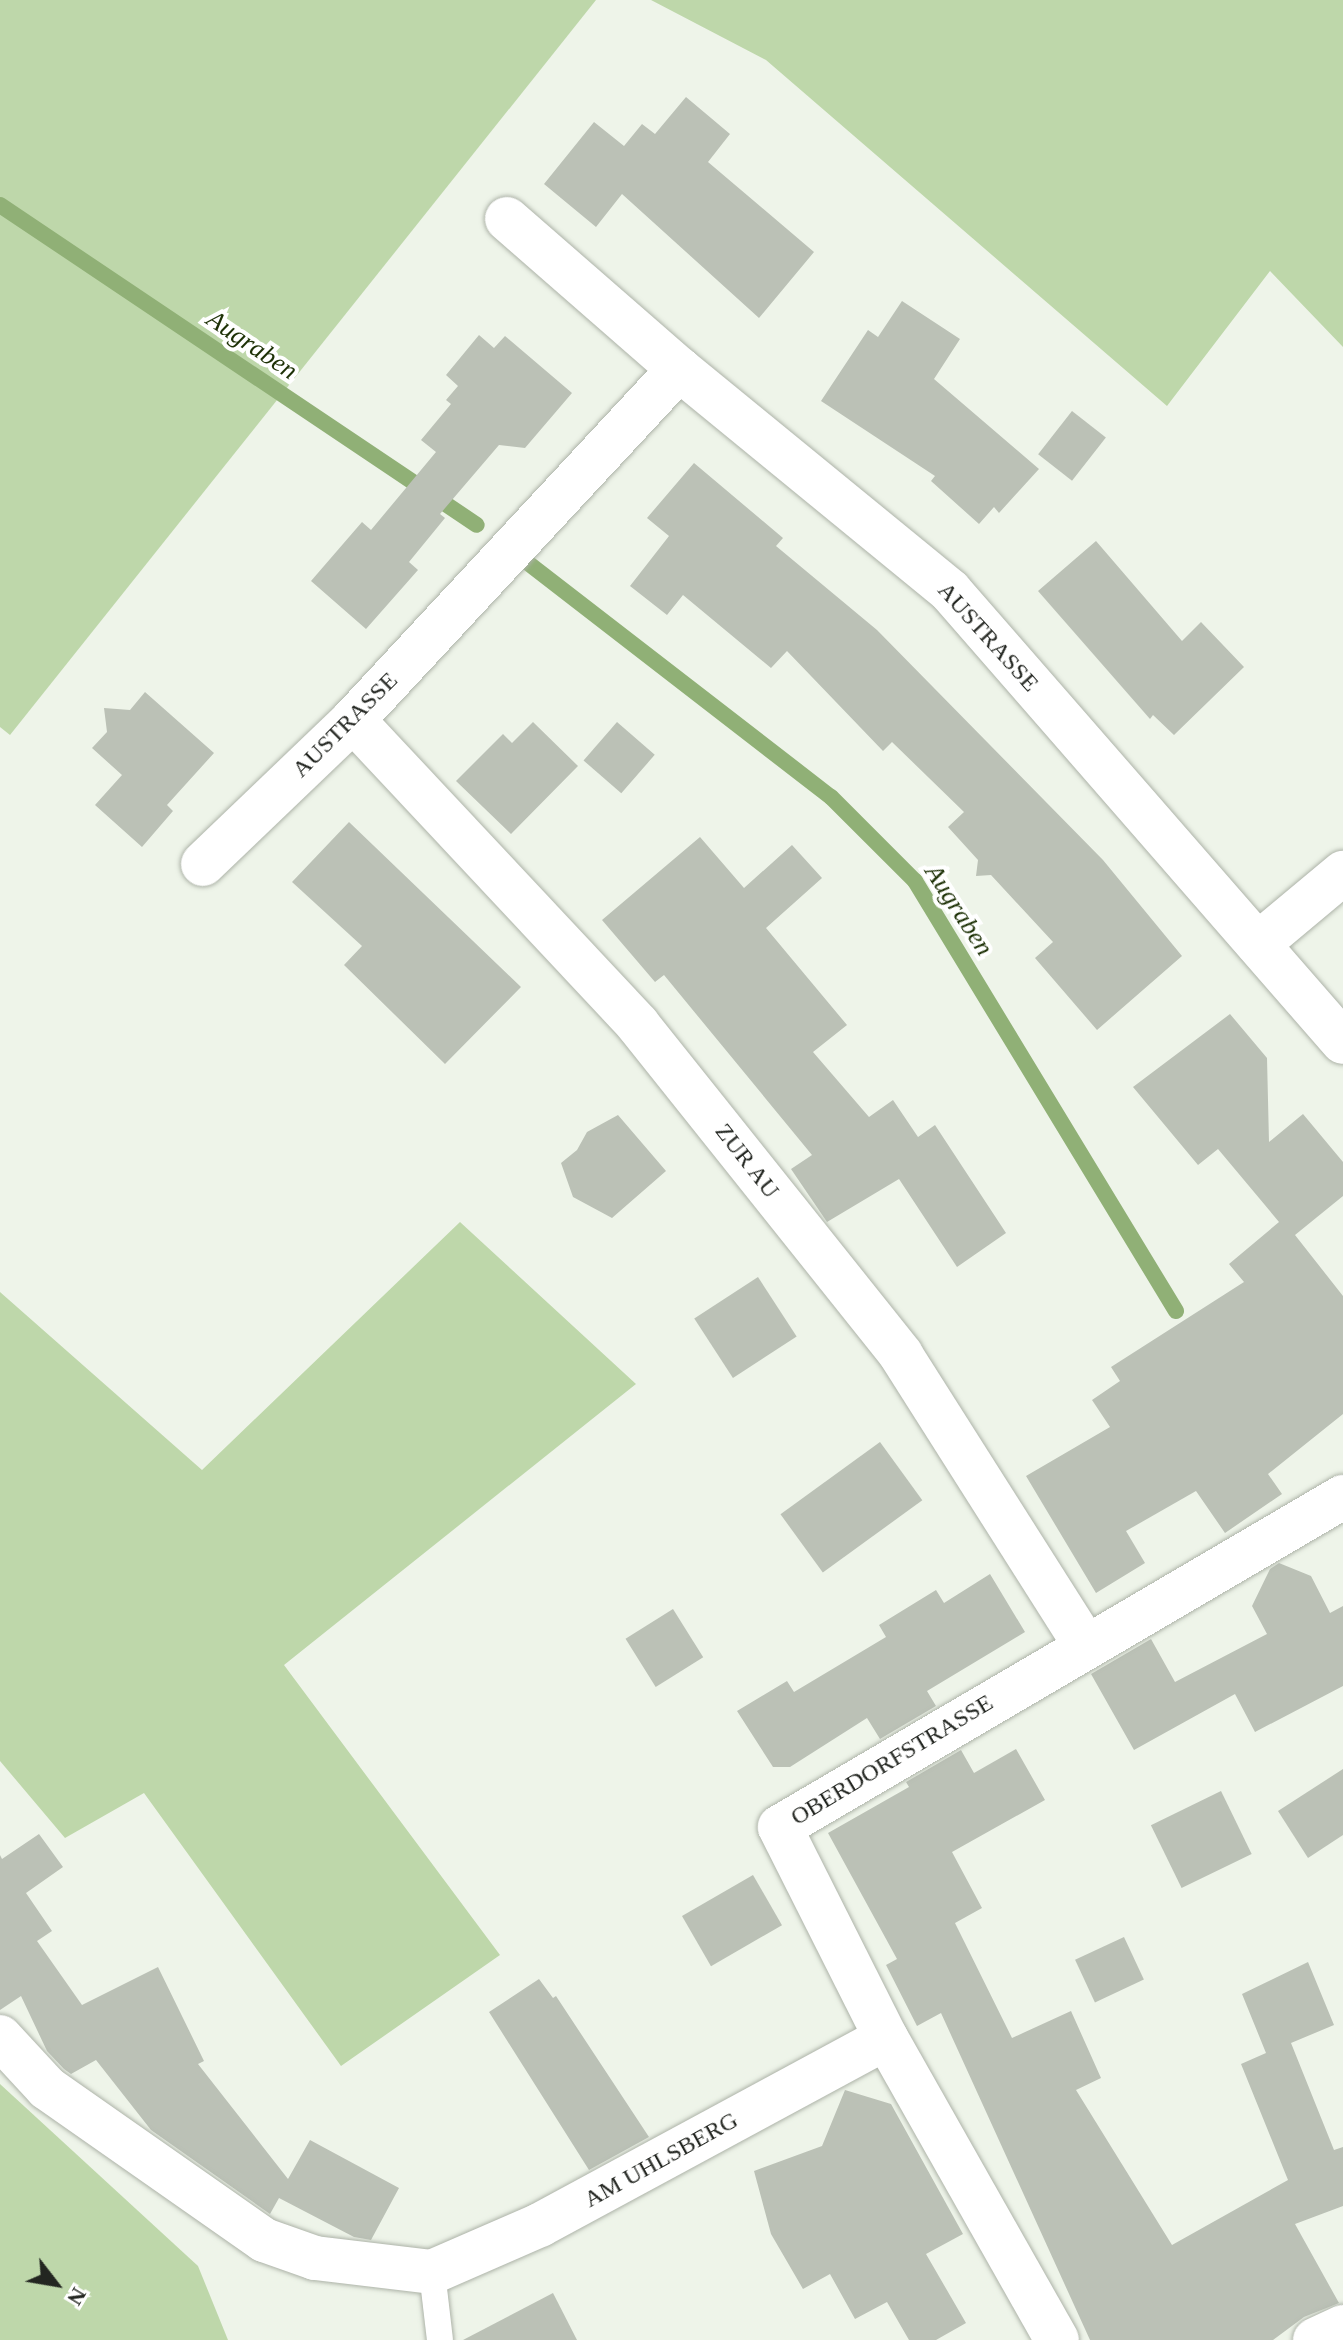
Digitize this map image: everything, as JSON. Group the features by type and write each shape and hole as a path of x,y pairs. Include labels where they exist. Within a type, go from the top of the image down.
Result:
{"street":[{"name":"AUSTRASSE","path":"507,219 679,369 950,591 1343,1042"},
{"name":"AUSTRASSE","path":"203,864 353,720 679,369"},
{"name":"ZUR AU","path":"353,720 638,1025 901,1355 1085,1645"},
{"path":"1258,944 1343,873"},
{"name":"OBERDORFSTRASSE","path":"1057,2340 886,2038 780,1827 1085,1645 1343,1497"},
{"path":"0,2037 47,2088 264,2240 315,2258 432,2272"},
{"name":"AM UHLSBERG","path":"432,2272 540,2225 886,2038"},
{"path":"1315,2340 1343,2327"}],"lane":[{"path":"432,2272 440,2340"}],"green space":[{"path":"0,0 596,0 10,735 0,727"},
{"path":"651,0 1343,0 1343,347 1270,271 1167,406 766,60"},
{"path":"460,1222 636,1384 284,1665 500,1955 341,2066 144,1793 65,1838 0,1761 0,1292 202,1470"},
{"path":"0,2084 198,2266 228,2340 0,2340"}],"building":[{"path":"686,97 730,134 708,162 814,252 759,318 622,194 596,227 544,184 594,122 624,146 642,124 655,134"},
{"path":"902,301 960,339 934,379 1039,469 999,513 994,507 979,524 931,481 935,476 821,401 868,330 878,337"},
{"path":"479,335 494,348 505,336 572,393 525,448 499,445 440,514 445,518 409,562 418,570 366,629 311,581 362,522 371,530 436,452 421,440 451,404 446,400 458,386 446,375"},
{"path":"1072,411 1106,437 1072,481 1038,454"},
{"path":"694,463 783,538 776,546 877,630 1103,860 1182,956 1097,1030 1035,958 1053,942 991,875 976,876 978,860 948,827 964,812 892,742 883,751 787,651 771,668 683,595 667,615 630,586 669,536 647,518"},
{"path":"1096,541 1182,641 1201,622 1244,667 1174,735 1153,715 1150,719 1038,591"},
{"path":"145,692 214,753 167,805 173,811 142,847 95,805 122,775 92,748 107,732 104,708 130,710"},
{"path":"533,722 578,766 511,834 456,781 503,734 512,743"},
{"path":"617,722 655,755 621,793 584,760"},
{"path":"349,822 521,987 445,1064 344,965 362,946 292,882"},
{"path":"700,837 744,888 792,845 822,878 766,928 847,1025 813,1052 869,1117 893,1100 918,1137 935,1125 1006,1233 957,1267 899,1179 827,1222 791,1169 812,1155 664,975 655,982 602,920"},
{"path":"1230,1014 1267,1058 1269,1142 1303,1114 1343,1162 1343,1196 1295,1235 1343,1296 1343,1414 1268,1474 1282,1494 1225,1533 1196,1491 1126,1531 1145,1563 1096,1593 1026,1476 1110,1427 1092,1400 1120,1381 1111,1367 1244,1282 1229,1264 1279,1222 1218,1149 1198,1165 1133,1087"},
{"path":"618,1115 666,1171 612,1218 573,1197 561,1163 577,1150 587,1132"},
{"path":"758,1277 797,1337 733,1378 694,1318"},
{"path":"880,1442 922,1500 823,1573 780,1514"},
{"path":"1279,1563 1311,1576 1330,1613 1343,1606 1343,1686 1255,1732 1235,1694 1134,1750 1091,1674 1151,1639 1175,1682 1267,1634 1252,1606 1270,1569"},
{"path":"990,1574 1025,1632 927,1691 936,1706 880,1739 867,1718 790,1767 773,1767 737,1711 787,1681 794,1692 886,1637 879,1625 936,1590 944,1603"},
{"path":"673,1609 703,1657 656,1687 626,1639"},
{"path":"1016,1749 1045,1800 952,1852 982,1908 955,1923 1012,2038 1071,2011 1101,2078 1076,2090 1172,2245 1288,2180 1241,2064 1266,2053 1242,1994 1308,1962 1334,2025 1291,2043 1334,2150 1343,2147 1343,2206 1295,2224 1339,2303 1304,2317 1273,2340 1090,2340 941,2013 917,2026 886,1965 897,1959 828,1833 909,1787 906,1782 961,1750 974,1773"},
{"path":"1343,1769 1343,1835 1308,1858 1278,1811"},
{"path":"1221,1791 1252,1854 1182,1888 1151,1825"},
{"path":"39,1834 63,1867 26,1893 52,1931 37,1941 82,2005 158,1967 204,2061 198,2064 288,2179 310,2140 399,2188 371,2240 354,2237 279,2198 270,2214 151,2130 96,2060 71,2074 64,2069 47,2051 21,1996 0,2010 0,1855 2,1859"},
{"path":"753,1875 782,1925 711,1966 682,1916"},
{"path":"1124,1937 1144,1980 1095,2002 1075,1960"},
{"path":"539,1979 553,1998 556,1996 649,2137 589,2170 489,2012"},
{"path":"845,2090 891,2104 963,2234 926,2254 966,2323 936,2340 909,2340 887,2302 855,2319 830,2274 803,2289 771,2234 754,2171 822,2146"},
{"path":"553,2293 577,2340 463,2340"}],"waterway":[{"name":"Augraben","path":"0,205 477,525"},
{"name":"Augraben","path":"528,563 831,797 915,881 1176,1311"}]}
